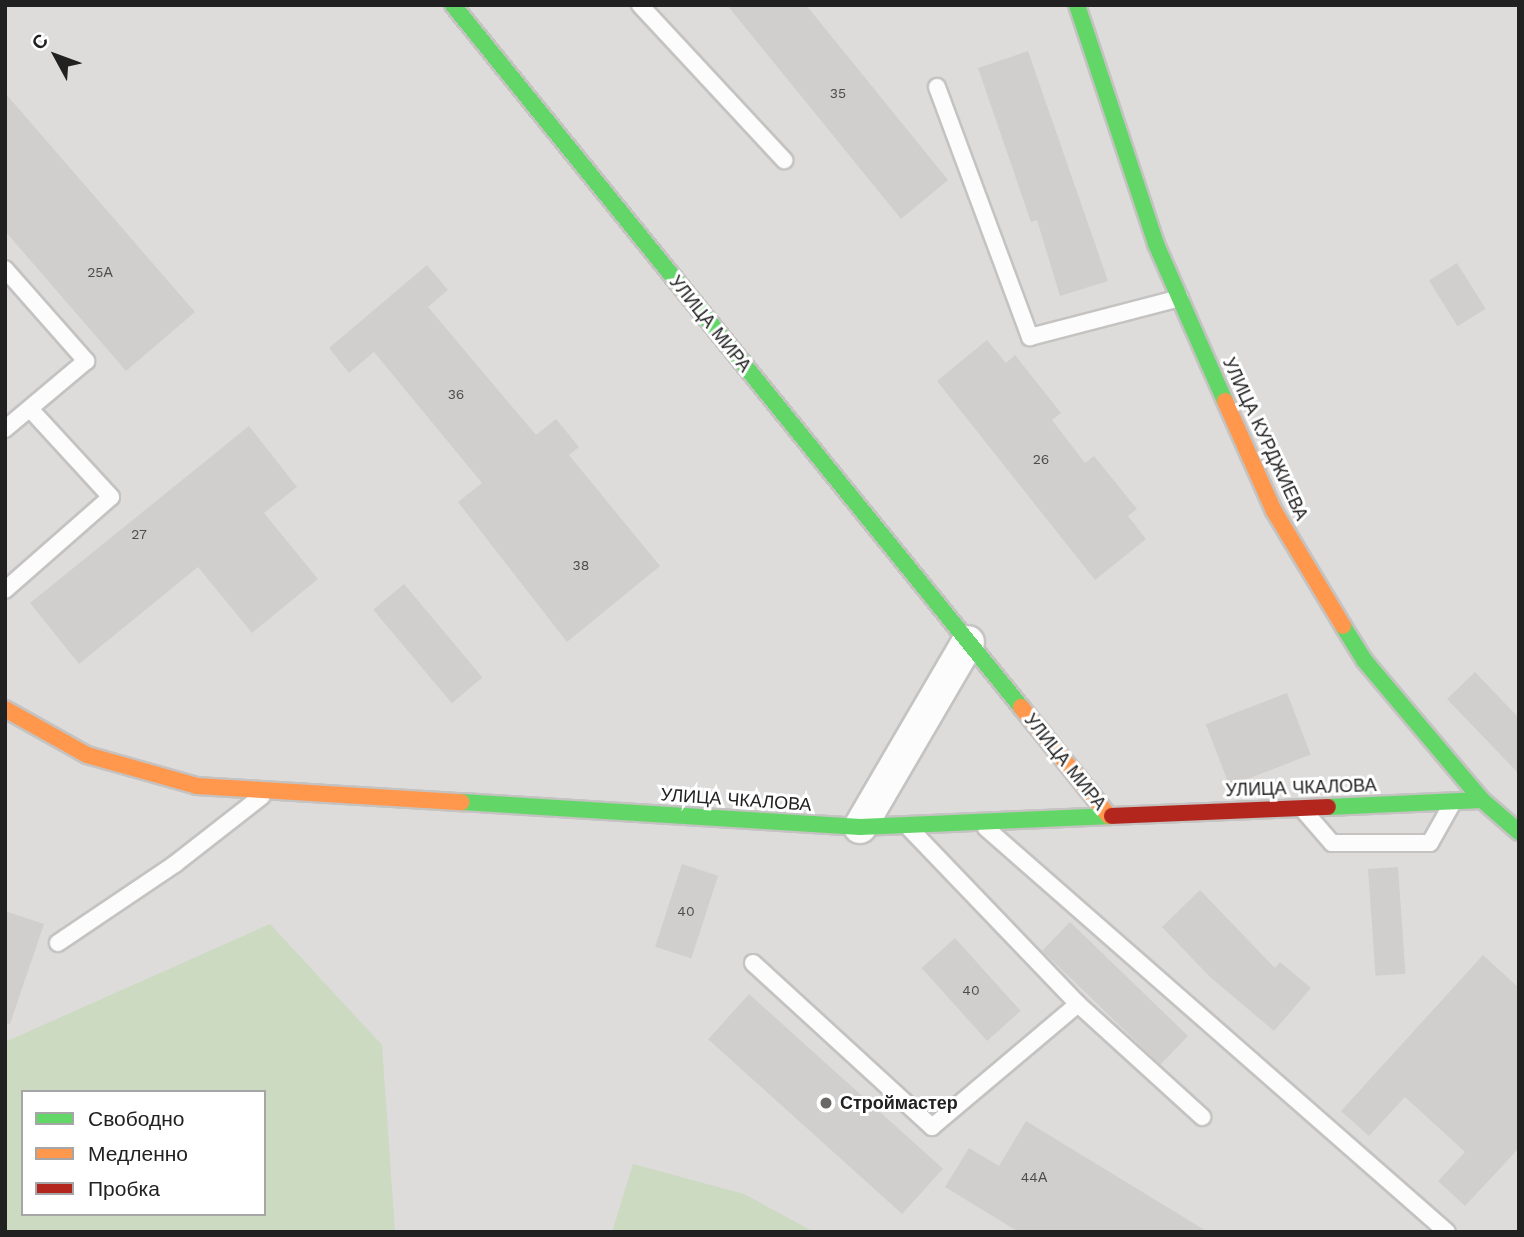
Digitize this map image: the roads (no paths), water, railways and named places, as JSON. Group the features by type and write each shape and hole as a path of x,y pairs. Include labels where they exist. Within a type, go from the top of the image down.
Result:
{"street":[{"name":"УЛИЦА МИРА","path":"453,5 1109,816"},
{"name":"УЛИЦА КУРДЖИЕВА","path":"1077,5 1156,244 1273,511 1364,660 1482,800 1519,832"},
{"path":"860,827 968,642"},
{"name":"УЛИЦА ЧКАЛОВА","path":"5,709 87,755 197,786 860,827 1482,800"}],"lane":[{"path":"639,5 784,160"},
{"path":"937,88 1030,337 1180,299"},
{"path":"5,269 86,361 5,429"},
{"path":"5,590 111,497 30,410"},
{"path":"58,943 175,864 270,790"},
{"path":"1301,807 1332,842 1430,843 1454,801"},
{"path":"979,821 1447,1232"},
{"path":"905,825 1078,1004 1202,1117"},
{"path":"753,962 932,1127 1078,1004"}],"place":[{"name":"Строймастер","path":"826,1103"}]}
